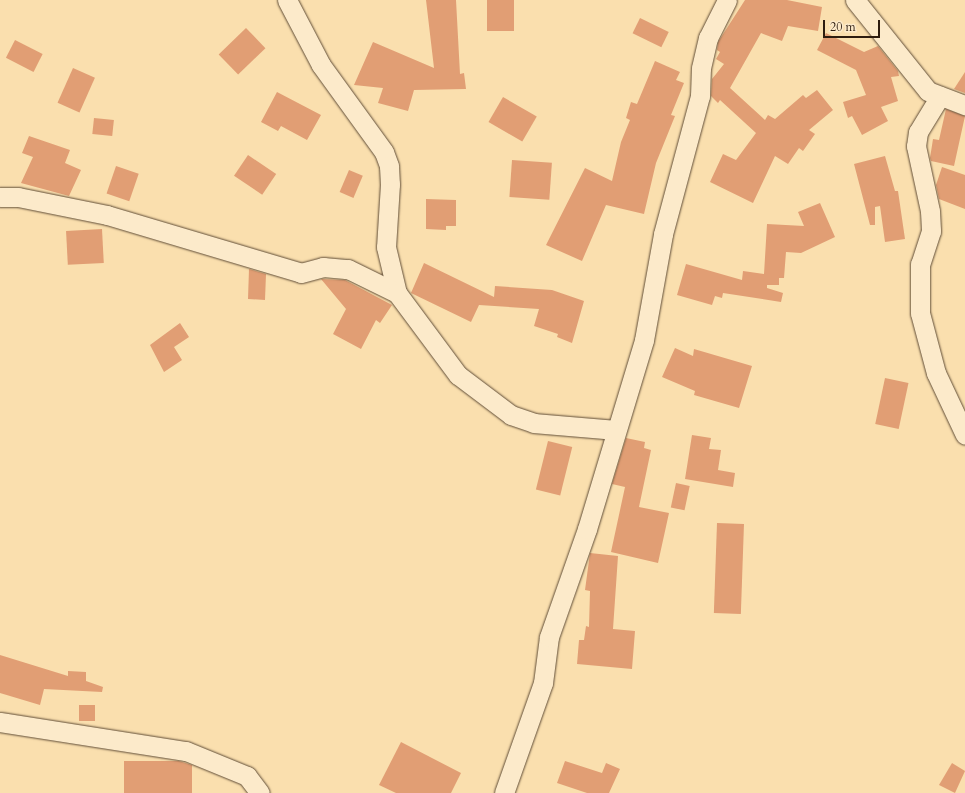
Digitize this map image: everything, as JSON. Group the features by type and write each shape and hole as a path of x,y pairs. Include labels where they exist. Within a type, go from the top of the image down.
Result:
{"street":[{"path":"287,0 321,64 384,152 389,166 390,184 386,247 397,293 458,375 511,415 534,423 616,430"},
{"path":"504,793 543,683 549,637 587,529 644,340 663,234 700,96 701,68 708,38 727,0"},
{"path":"855,0 928,91 965,105"},
{"path":"940,96 918,132 916,146 930,211 931,230 920,264 920,313 936,373 965,435"},
{"path":"0,197 18,197 107,215 301,273 323,267 348,269 397,293"},
{"path":"0,722 186,751 247,776 260,793"}],"building":[{"path":"426,0 456,0 460,74 464,73 466,89 414,90 408,111 378,103 383,88 354,85 373,42 434,68"},
{"path":"487,0 514,0 514,31 487,31"},
{"path":"745,0 787,0 822,7 818,31 788,26 782,41 761,33 730,88 765,120 768,115 775,119 803,95 806,98 817,90 833,110 809,130 815,134 803,151 799,148 788,164 775,156 753,203 710,182 723,154 736,160 756,133 720,100 718,103 711,96 712,79 724,64 716,59 720,52 717,50 718,42"},
{"path":"640,18 669,32 661,47 633,33"},
{"path":"246,28 265,48 238,75 219,54"},
{"path":"826,33 864,52 878,46 898,71 899,76 891,77 898,101 881,107 888,121 862,135 852,116 848,118 843,102 866,95 856,70 817,50"},
{"path":"15,40 43,54 34,72 6,58"},
{"path":"655,61 680,72 676,80 684,83 671,115 675,116 656,163 644,214 606,205 582,261 546,245 585,168 612,181 621,142 630,120 626,118 631,102 637,104"},
{"path":"73,68 95,78 79,112 58,103"},
{"path":"965,72 965,93 954,89"},
{"path":"277,92 321,115 307,140 281,126 278,131 261,122"},
{"path":"503,97 537,116 522,142 488,122"},
{"path":"946,109 965,116 954,166 931,161 930,158 933,139 939,140"},
{"path":"94,118 114,120 112,136 92,134"},
{"path":"29,136 70,150 65,163 81,170 69,196 21,183 33,157 22,153"},
{"path":"248,155 276,174 262,195 234,176"},
{"path":"885,156 895,191 898,191 905,239 885,242 880,206 875,207 875,225 870,225 854,164"},
{"path":"512,160 552,163 549,200 509,197"},
{"path":"116,166 139,174 129,201 107,193"},
{"path":"942,167 965,175 965,209 939,199 936,185"},
{"path":"349,170 363,176 353,198 340,192"},
{"path":"426,199 456,200 456,226 446,226 446,230 426,229"},
{"path":"820,203 835,237 801,253 786,252 784,278 779,278 779,285 767,285 767,288 783,293 781,302 723,293 722,298 715,296 712,305 677,295 686,264 742,280 743,271 764,274 767,224 804,226 798,212"},
{"path":"102,229 104,263 68,265 66,231"},
{"path":"424,263 494,297 495,286 552,290 584,301 572,343 557,337 558,334 534,326 539,309 479,305 471,322 411,293"},
{"path":"249,269 266,274 265,300 248,299"},
{"path":"321,279 345,280 392,305 380,323 376,320 361,349 333,334 346,309"},
{"path":"180,323 189,337 174,347 182,360 164,372 150,345"},
{"path":"675,348 693,356 694,349 752,366 739,408 694,395 695,391 662,377"},
{"path":"885,378 908,383 899,429 875,424"},
{"path":"692,435 711,438 709,449 721,450 718,470 735,473 733,487 685,479"},
{"path":"626,438 645,442 644,448 651,450 639,507 669,513 658,563 611,552 625,487 612,484"},
{"path":"548,441 572,447 560,496 536,490"},
{"path":"676,483 690,486 684,510 671,507"},
{"path":"717,523 744,524 741,614 714,613"},
{"path":"590,553 618,556 613,629 635,631 632,669 577,664 579,640 584,640 586,626 589,627 590,591 585,590"},
{"path":"0,655 68,676 68,671 86,672 86,681 103,687 102,692 44,689 40,705 0,693"},
{"path":"79,705 95,705 95,721 79,721"},
{"path":"401,742 461,773 451,793 396,793 379,785"},
{"path":"124,761 179,761 192,765 192,793 124,793"},
{"path":"565,761 602,773 606,763 620,769 609,793 587,793 557,783"},
{"path":"952,763 965,771 955,793 939,785"}]}
